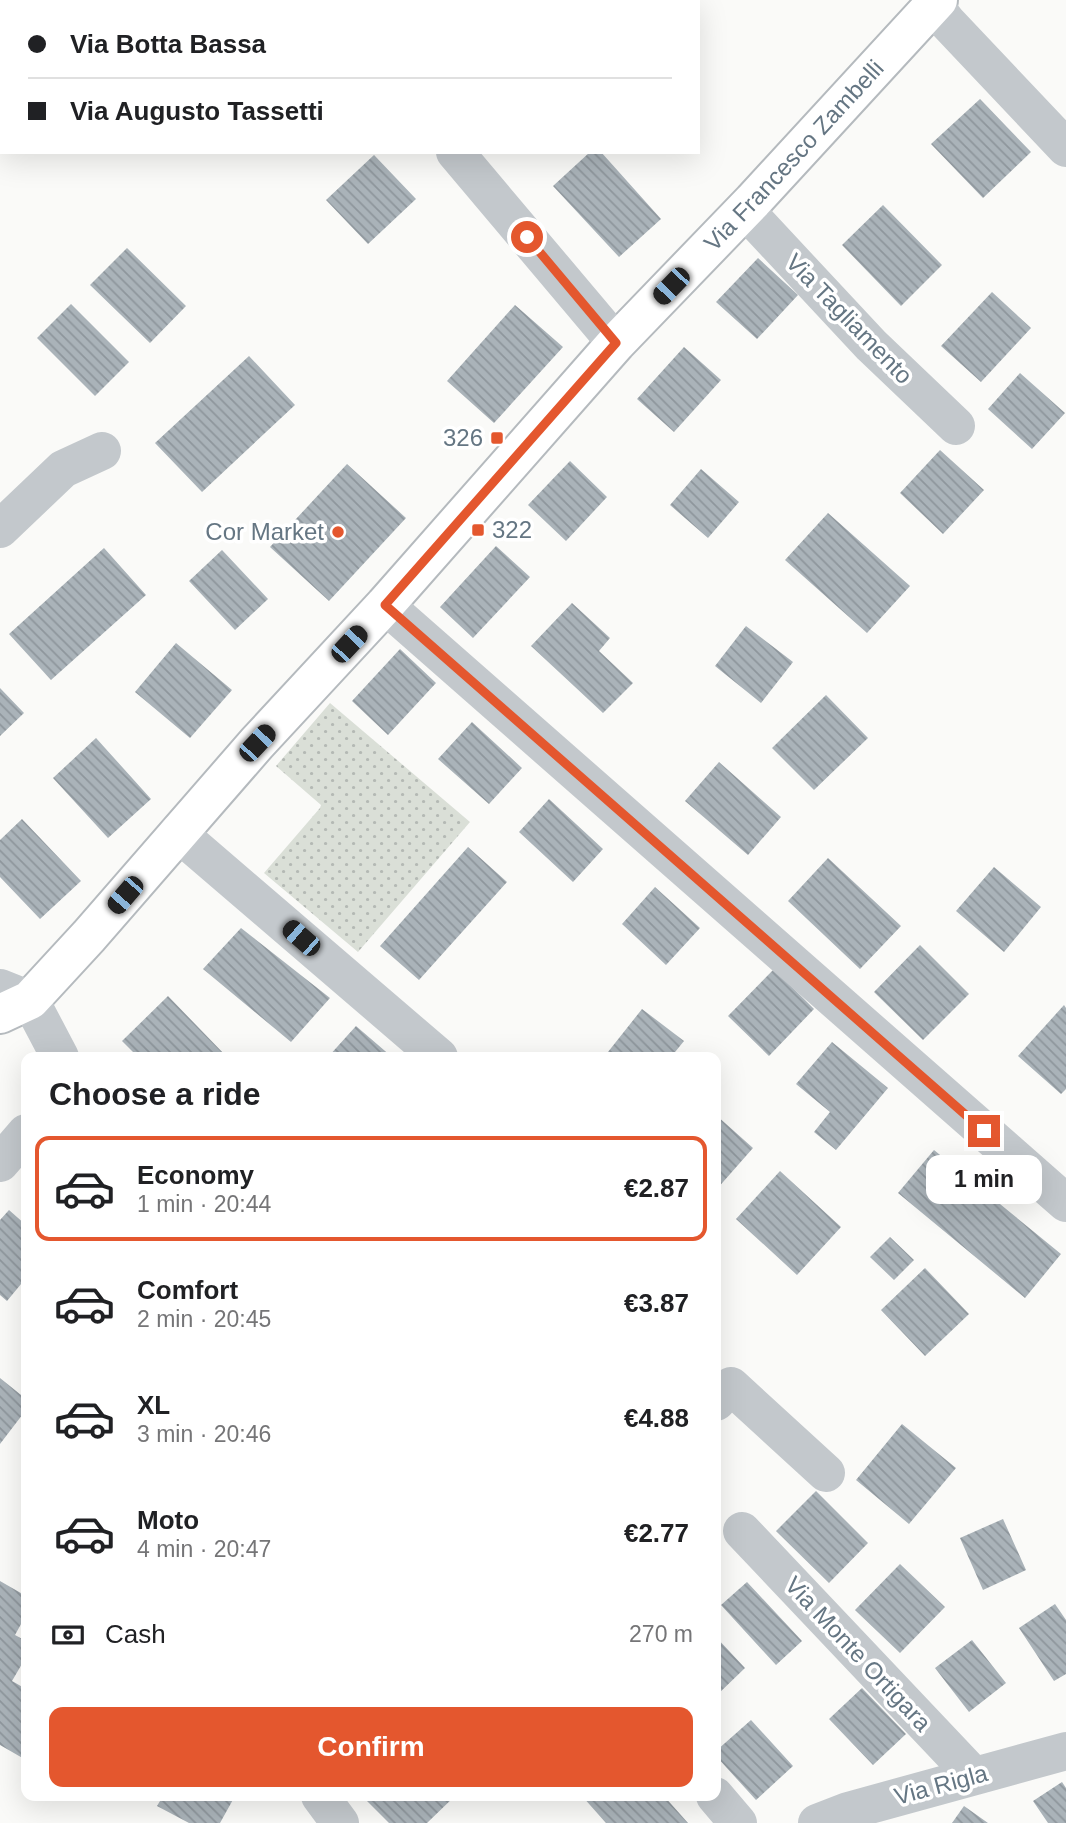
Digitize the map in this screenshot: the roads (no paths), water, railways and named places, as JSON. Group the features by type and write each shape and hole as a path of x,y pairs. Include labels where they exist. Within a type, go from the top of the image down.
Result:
{"main road":[{"name":"Via Francesco Zambelli","path":"10,1001 178,833 385,605 616,343 745,210 936,3"}],"street":[{"name":"Via Francesco Zambelli","path":"936,3 946,21 1066,148"},
{"path":"457,154 616,343"},
{"name":"Via Tagliamento","path":"745,210 871,345 956,426"},
{"path":"0,529 64,469 102,451"},
{"path":"385,605 1066,1203"},
{"path":"178,833 433,1052"},
{"path":"10,1001 56,1052"},
{"path":"0,1163 21,1139"},
{"path":"721,1397 732,1386 825,1473"},
{"name":"Via Monte Ortigara","path":"742,1531 974,1776"},
{"name":"Via Rigla","path":"817,1823 848,1811 1066,1751"},
{"path":"324,1801 340,1823"},
{"path":"719,1801 738,1823"}],"place":[{"name":"326","path":"497,438"},
{"name":"322","path":"478,530"},
{"name":"Cor Market","path":"338,532"}]}
